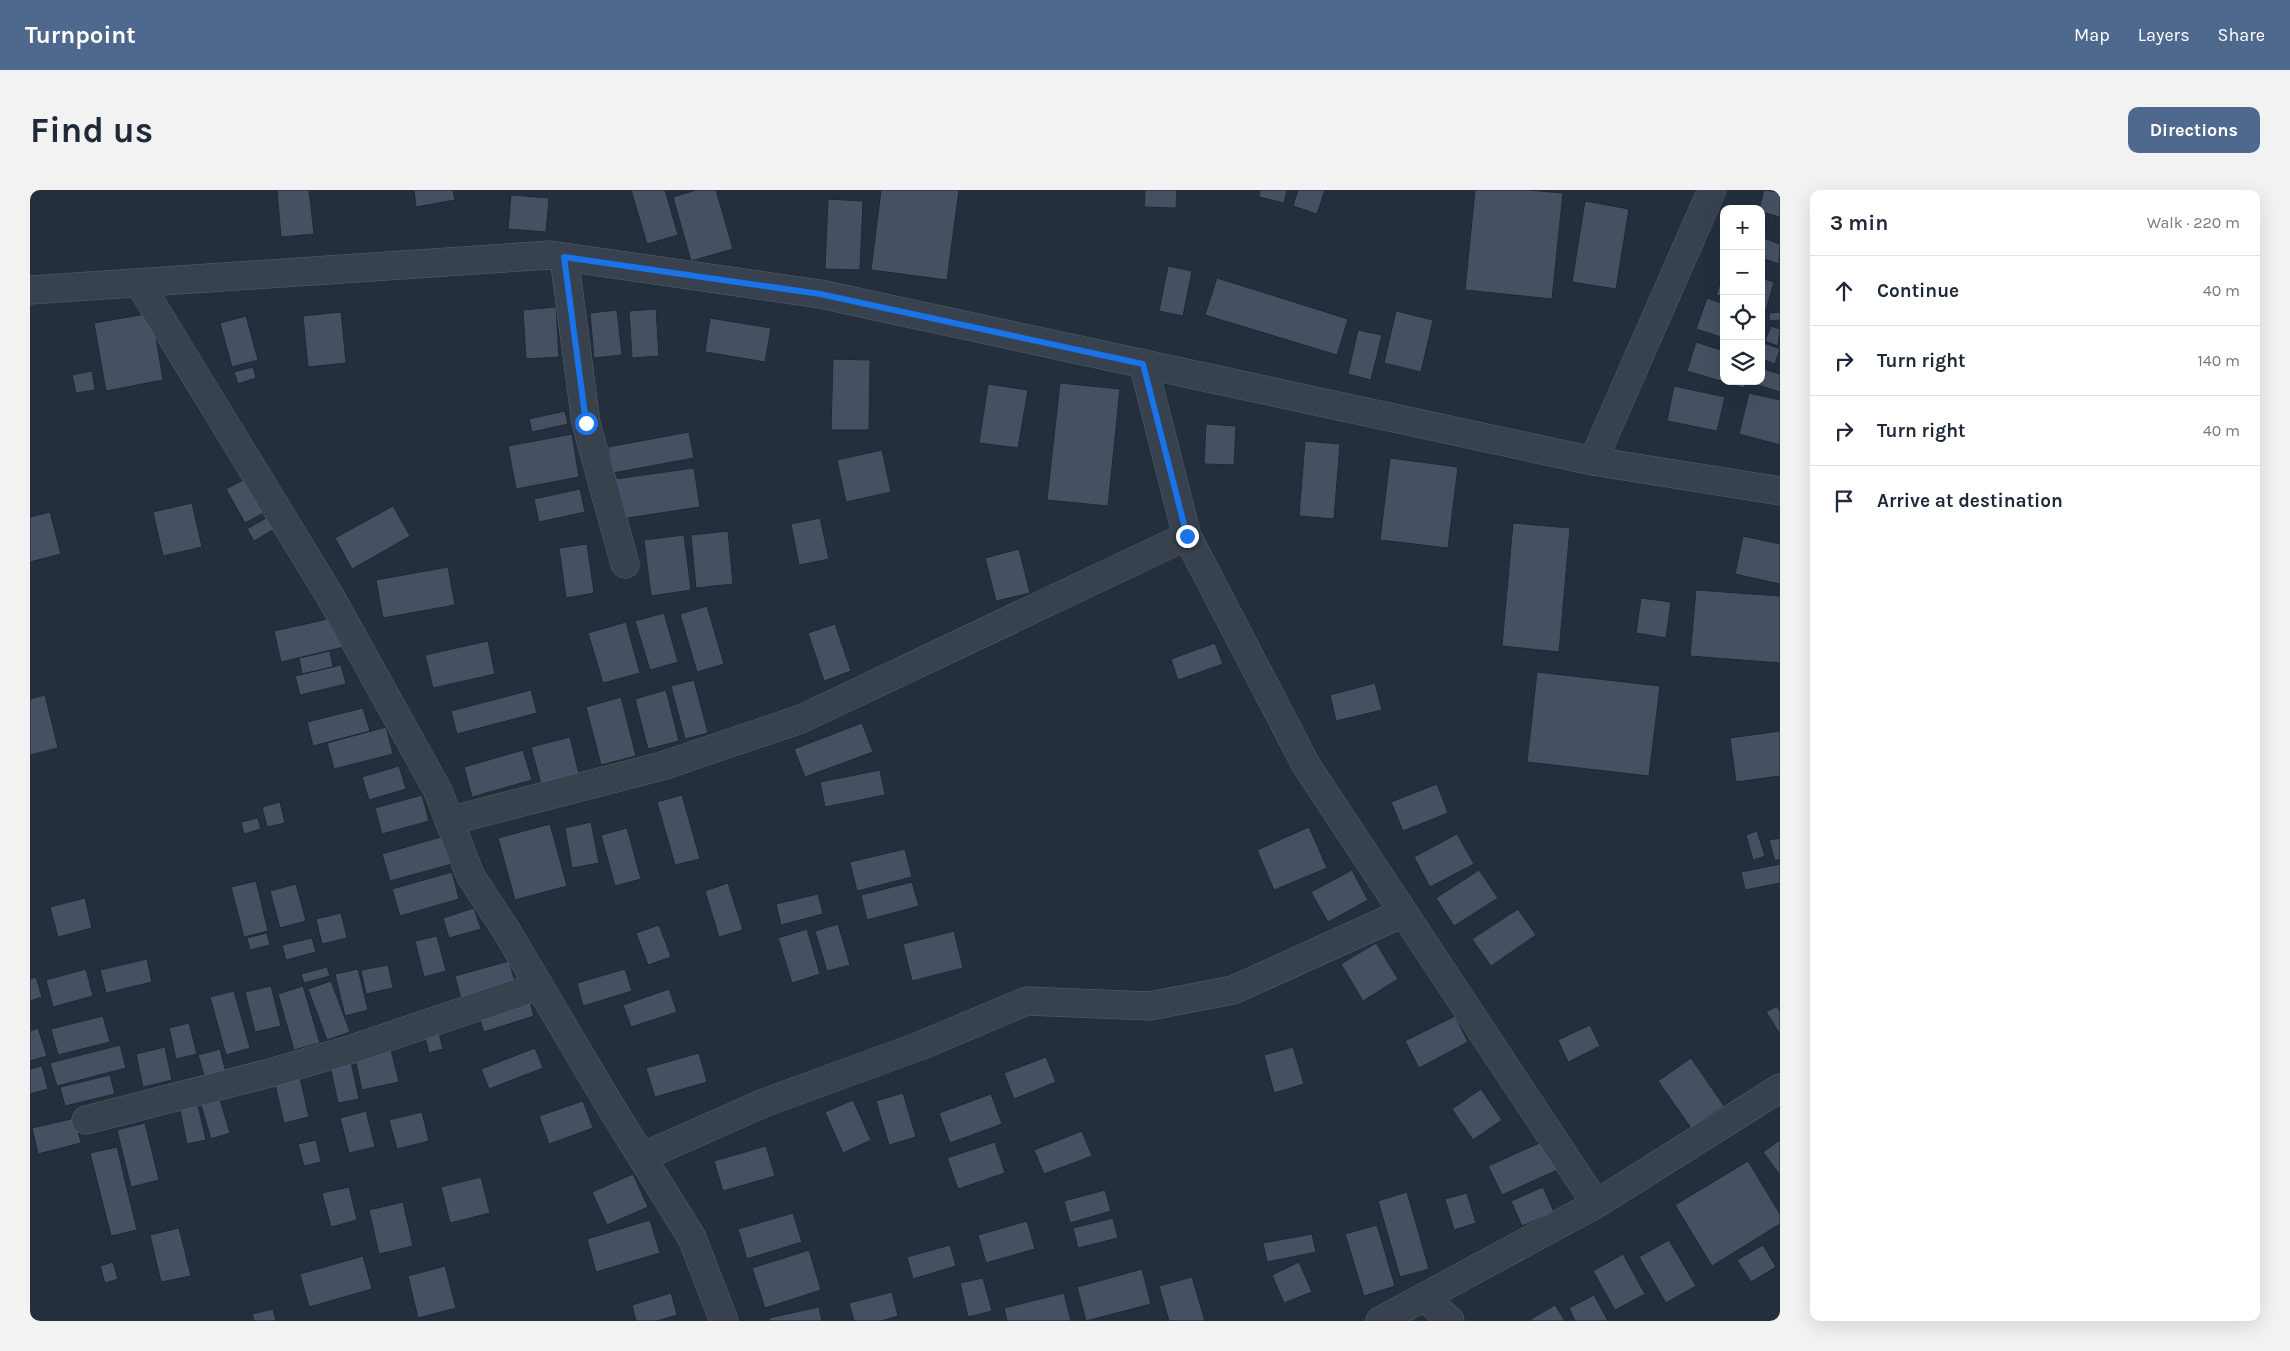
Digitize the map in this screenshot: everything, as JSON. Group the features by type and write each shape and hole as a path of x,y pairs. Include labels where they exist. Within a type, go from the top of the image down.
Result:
{"street":[{"path":"1593,461 1712,190"},
{"path":"31,288 139,284 550,255 820,294 1593,461 1780,491"},
{"path":"564,257 586,423 625,564"},
{"path":"139,284 330,596 438,792 470,875 540,986 692,1238 724,1321"},
{"path":"1143,364 1187,536 1306,765 1596,1204"},
{"path":"449,821 662,766 801,719 1187,536"},
{"path":"642,1157 764,1103 917,1047 1027,1001 1150,1006 1233,990 1403,912"},
{"path":"86,1120 270,1073 349,1050 540,986"},
{"path":"1380,1321 1596,1204 1780,1088"},
{"path":"1425,1297 1450,1321"}],"building":[{"path":"277,190 309,190 314,234 281,237"},
{"path":"414,190 453,190 455,200 416,207"},
{"path":"631,190 665,190 678,235 647,244"},
{"path":"696,190 716,190 733,249 691,261 673,197"},
{"path":"881,190 959,190 947,280 871,270"},
{"path":"1145,190 1177,190 1176,208 1144,207"},
{"path":"1260,190 1287,190 1284,203 1259,197"},
{"path":"1298,190 1325,190 1317,214 1293,206"},
{"path":"1475,190 1528,190 1563,193 1552,299 1465,290"},
{"path":"1764,190 1780,192 1780,217 1765,213 1765,205 1760,205"},
{"path":"511,195 549,198 546,232 508,229"},
{"path":"828,199 863,201 860,270 825,269"},
{"path":"1585,201 1629,209 1616,289 1572,282"},
{"path":"1765,238 1780,244 1779,264 1765,259"},
{"path":"1168,266 1192,271 1183,316 1159,311"},
{"path":"1217,278 1348,319 1337,355 1205,315"},
{"path":"1765,279 1774,282 1765,310"},
{"path":"1720,284 1720,296 1716,295"},
{"path":"1707,298 1720,303 1720,337 1696,329"},
{"path":"556,307 559,357 526,359 523,310"},
{"path":"656,309 659,356 632,358 629,311"},
{"path":"617,310 622,355 594,358 590,313"},
{"path":"1396,311 1433,320 1421,372 1384,363"},
{"path":"341,312 346,363 308,367 303,316"},
{"path":"1780,312 1780,320 1769,321 1769,313"},
{"path":"152,313 163,380 106,391 94,323"},
{"path":"246,316 258,360 232,367 220,323"},
{"path":"710,318 771,328 765,362 705,352"},
{"path":"1771,326 1780,329 1778,346 1765,341"},
{"path":"1358,330 1382,335 1371,380 1348,374"},
{"path":"1696,342 1720,350 1720,381 1687,371"},
{"path":"1765,343 1780,349 1775,364 1765,360"},
{"path":"833,359 870,360 869,430 831,430"},
{"path":"253,367 256,378 238,384 234,372"},
{"path":"1765,369 1780,374 1780,392 1757,385 1765,385"},
{"path":"92,371 95,390 76,393 72,375"},
{"path":"1060,383 1120,389 1108,506 1047,500"},
{"path":"988,384 1028,390 1018,448 979,443"},
{"path":"1734,385 1745,385 1744,388"},
{"path":"1674,386 1725,397 1717,431 1667,421"},
{"path":"1749,393 1780,400 1780,445 1739,434"},
{"path":"565,411 568,424 532,432 529,419"},
{"path":"1206,424 1236,426 1234,465 1204,464"},
{"path":"689,432 694,458 613,473 608,447"},
{"path":"572,434 579,477 516,489 508,446"},
{"path":"1305,441 1340,444 1334,519 1299,516"},
{"path":"882,450 891,492 846,502 837,460"},
{"path":"1390,458 1458,467 1448,548 1380,540"},
{"path":"694,468 700,507 621,519 615,479"},
{"path":"251,476 269,510 245,523 226,489"},
{"path":"580,489 585,512 539,522 534,499"},
{"path":"192,503 202,547 163,556 153,512"},
{"path":"393,506 410,536 352,569 335,538"},
{"path":"50,512 61,554 30,562 30,517"},
{"path":"273,514 280,526 254,541 247,529"},
{"path":"820,518 829,559 799,565 791,524"},
{"path":"1513,523 1570,528 1559,652 1502,646"},
{"path":"728,531 733,584 696,588 691,535"},
{"path":"684,535 691,590 651,596 644,540"},
{"path":"1743,536 1780,544 1780,584 1735,574"},
{"path":"587,544 594,593 566,598 559,548"},
{"path":"1019,549 1030,593 996,601 985,558"},
{"path":"448,567 455,605 383,618 376,580"},
{"path":"1696,590 1780,596 1780,663 1690,656"},
{"path":"1641,598 1671,602 1666,638 1636,633"},
{"path":"707,606 724,664 697,672 680,614"},
{"path":"664,613 678,662 650,670 635,621"},
{"path":"337,617 344,647 281,662 274,631"},
{"path":"626,622 640,673 603,683 588,633"},
{"path":"835,624 851,671 824,681 808,633"},
{"path":"488,641 495,674 433,688 425,655"},
{"path":"1215,643 1223,664 1178,680 1171,659"},
{"path":"330,651 333,667 302,674 299,658"},
{"path":"341,665 346,684 300,695 295,676"},
{"path":"1537,672 1660,686 1649,776 1527,762"},
{"path":"694,680 708,733 685,739 671,686"},
{"path":"1375,683 1382,710 1336,721 1330,695"},
{"path":"531,690 537,713 457,734 451,711"},
{"path":"666,690 679,741 648,749 635,699"},
{"path":"45,695 58,748 30,755 30,699"},
{"path":"621,697 636,756 601,765 586,707"},
{"path":"363,708 370,731 313,746 307,722"},
{"path":"862,723 873,752 805,777 794,749"},
{"path":"386,727 393,754 334,769 327,743"},
{"path":"1780,731 1780,776 1736,782 1730,738"},
{"path":"570,737 580,778 542,788 531,747"},
{"path":"523,750 532,780 472,797 464,767"},
{"path":"399,766 406,789 369,800 362,777"},
{"path":"880,770 885,795 825,807 820,782"},
{"path":"1437,784 1448,813 1403,831 1391,802"},
{"path":"422,795 429,821 382,834 375,808"},
{"path":"682,795 700,859 675,865 657,802"},
{"path":"280,802 285,823 267,827 262,807"},
{"path":"258,818 261,829 244,834 241,822"},
{"path":"591,822 599,863 572,868 565,828"},
{"path":"550,824 567,886 515,900 498,838"},
{"path":"1309,827 1327,868 1274,890 1257,850"},
{"path":"627,828 641,879 615,886 601,835"},
{"path":"1757,831 1765,856 1753,860 1746,835"},
{"path":"1457,834 1474,864 1430,887 1414,857"},
{"path":"444,836 452,864 390,881 382,854"},
{"path":"1780,838 1780,859 1775,861 1769,840"},
{"path":"905,849 912,877 857,891 850,862"},
{"path":"1780,864 1780,883 1745,890 1741,872"},
{"path":"1352,870 1368,900 1328,922 1311,892"},
{"path":"1479,870 1498,898 1454,926 1436,898"},
{"path":"452,872 459,899 400,916 392,889"},
{"path":"256,881 268,931 244,937 231,887"},
{"path":"912,882 919,906 867,920 861,895"},
{"path":"728,883 743,930 719,937 705,891"},
{"path":"296,884 306,921 280,928 270,891"},
{"path":"818,894 823,914 781,925 776,904"},
{"path":"85,898 92,928 58,937 50,907"},
{"path":"474,908 481,929 449,938 443,918"},
{"path":"1518,909 1536,935 1491,966 1472,939"},
{"path":"341,913 347,938 322,944 316,919"},
{"path":"838,924 850,965 827,971 815,931"},
{"path":"659,925 671,957 648,965 636,933"},
{"path":"807,929 820,974 792,983 778,938"},
{"path":"954,931 963,968 912,981 903,944"},
{"path":"267,933 270,945 250,950 247,938"},
{"path":"437,936 446,971 424,977 415,941"},
{"path":"312,938 316,952 286,960 282,945"},
{"path":"1376,943 1398,979 1363,1001 1341,964"},
{"path":"147,959 152,982 106,993 100,970"},
{"path":"509,961 516,985 461,999 455,976"},
{"path":"388,965 393,988 366,994 361,970"},
{"path":"327,967 330,976 304,983 301,974"},
{"path":"86,969 93,996 53,1007 46,980"},
{"path":"358,969 368,1010 345,1016 335,974"},
{"path":"625,969 632,991 583,1006 577,983"},
{"path":"36,977 42,997 30,1001 30,979"},
{"path":"331,981 350,1032 327,1040 308,989"},
{"path":"271,986 281,1026 255,1032 245,992"},
{"path":"303,986 320,1043 294,1050 278,994"},
{"path":"669,989 677,1012 631,1027 623,1005"},
{"path":"234,991 250,1048 226,1055 210,997"},
{"path":"528,995 534,1016 484,1032 477,1011"},
{"path":"1777,1006 1780,1012 1780,1034 1766,1012"},
{"path":"103,1016 110,1042 58,1055 51,1029"},
{"path":"1455,1016 1468,1042 1419,1068 1405,1041"},
{"path":"189,1023 197,1054 176,1059 169,1028"},
{"path":"1590,1025 1600,1046 1568,1062 1558,1040"},
{"path":"38,1028 47,1056 30,1061 30,1031"},
{"path":"439,1033 443,1049 429,1053 425,1037"},
{"path":"120,1045 126,1068 57,1086 50,1063"},
{"path":"390,1046 399,1082 362,1090 354,1054"},
{"path":"165,1047 172,1080 143,1087 136,1054"},
{"path":"1293,1047 1304,1084 1274,1093 1264,1055"},
{"path":"535,1048 543,1068 489,1089 481,1069"},
{"path":"220,1049 226,1073 205,1078 198,1055"},
{"path":"699,1053 707,1082 655,1097 646,1068"},
{"path":"1046,1057 1056,1082 1014,1099 1004,1073"},
{"path":"1691,1058 1724,1106 1691,1128 1658,1081"},
{"path":"351,1062 359,1099 338,1103 330,1066"},
{"path":"42,1066 48,1089 30,1094 30,1069"},
{"path":"110,1075 115,1094 65,1106 60,1087"},
{"path":"300,1078 309,1117 284,1123 275,1084"},
{"path":"1481,1089 1502,1120 1473,1140 1452,1109"},
{"path":"903,1093 916,1137 889,1145 876,1101"},
{"path":"991,1094 1002,1124 950,1143 939,1113"},
{"path":"220,1100 230,1133 211,1139 201,1105"},
{"path":"853,1100 871,1140 843,1153 825,1112"},
{"path":"197,1101 206,1140 187,1144 179,1105"},
{"path":"583,1101 593,1128 549,1144 539,1116"},
{"path":"366,1111 375,1147 349,1153 340,1118"},
{"path":"422,1112 429,1141 397,1149 389,1120"},
{"path":"75,1118 81,1143 38,1154 32,1128"},
{"path":"145,1123 159,1180 131,1187 117,1130"},
{"path":"1082,1131 1092,1156 1044,1174 1034,1150"},
{"path":"316,1140 321,1162 304,1166 298,1144"},
{"path":"1780,1140 1780,1175 1763,1152"},
{"path":"1544,1141 1557,1170 1502,1195 1488,1166"},
{"path":"995,1142 1005,1173 958,1189 947,1158"},
{"path":"766,1146 775,1176 723,1191 714,1161"},
{"path":"117,1147 137,1230 111,1236 90,1153"},
{"path":"1748,1161 1780,1214 1780,1224 1712,1266 1675,1205"},
{"path":"633,1174 648,1207 607,1225 592,1192"},
{"path":"481,1177 490,1213 450,1223 441,1187"},
{"path":"349,1187 357,1220 331,1227 322,1193"},
{"path":"1543,1187 1554,1212 1522,1226 1511,1201"},
{"path":"1105,1190 1111,1211 1070,1223 1064,1201"},
{"path":"1407,1192 1429,1269 1400,1277 1378,1201"},
{"path":"1467,1193 1476,1223 1454,1230 1445,1199"},
{"path":"403,1202 413,1246 379,1254 369,1210"},
{"path":"793,1213 802,1242 747,1259 738,1229"},
{"path":"1113,1218 1118,1238 1078,1248 1073,1228"},
{"path":"650,1220 660,1253 596,1272 587,1239"},
{"path":"1027,1221 1035,1249 986,1263 978,1235"},
{"path":"1377,1225 1395,1286 1364,1296 1345,1234"},
{"path":"179,1228 191,1276 161,1282 150,1235"},
{"path":"1312,1234 1316,1252 1267,1262 1263,1243"},
{"path":"1669,1240 1696,1286 1666,1303 1639,1257"},
{"path":"950,1245 956,1266 913,1279 907,1257"},
{"path":"1763,1245 1776,1267 1751,1282 1737,1260"},
{"path":"809,1250 821,1290 765,1308 752,1268"},
{"path":"1623,1254 1645,1294 1615,1310 1593,1271"},
{"path":"363,1256 372,1289 309,1307 300,1274"},
{"path":"113,1262 118,1279 105,1283 100,1266"},
{"path":"1299,1262 1312,1292 1284,1303 1272,1275"},
{"path":"445,1266 456,1308 418,1318 408,1276"},
{"path":"1142,1269 1151,1304 1086,1321 1077,1287"},
{"path":"1192,1277 1205,1321 1169,1321 1159,1286"},
{"path":"983,1278 992,1311 968,1317 960,1283"},
{"path":"892,1292 898,1316 881,1321 854,1321 849,1303"},
{"path":"671,1293 677,1315 657,1321 636,1321 632,1305"},
{"path":"1064,1293 1071,1321 1007,1321 1004,1308"},
{"path":"1594,1295 1608,1321 1575,1321 1569,1308"},
{"path":"1555,1305 1565,1321 1528,1321"},
{"path":"819,1307 822,1321 770,1321 769,1318"},
{"path":"273,1309 276,1321 254,1321 252,1314"}],"route":[{"path":"586,423 564,257 820,294 1143,364 1187,536"}]}
